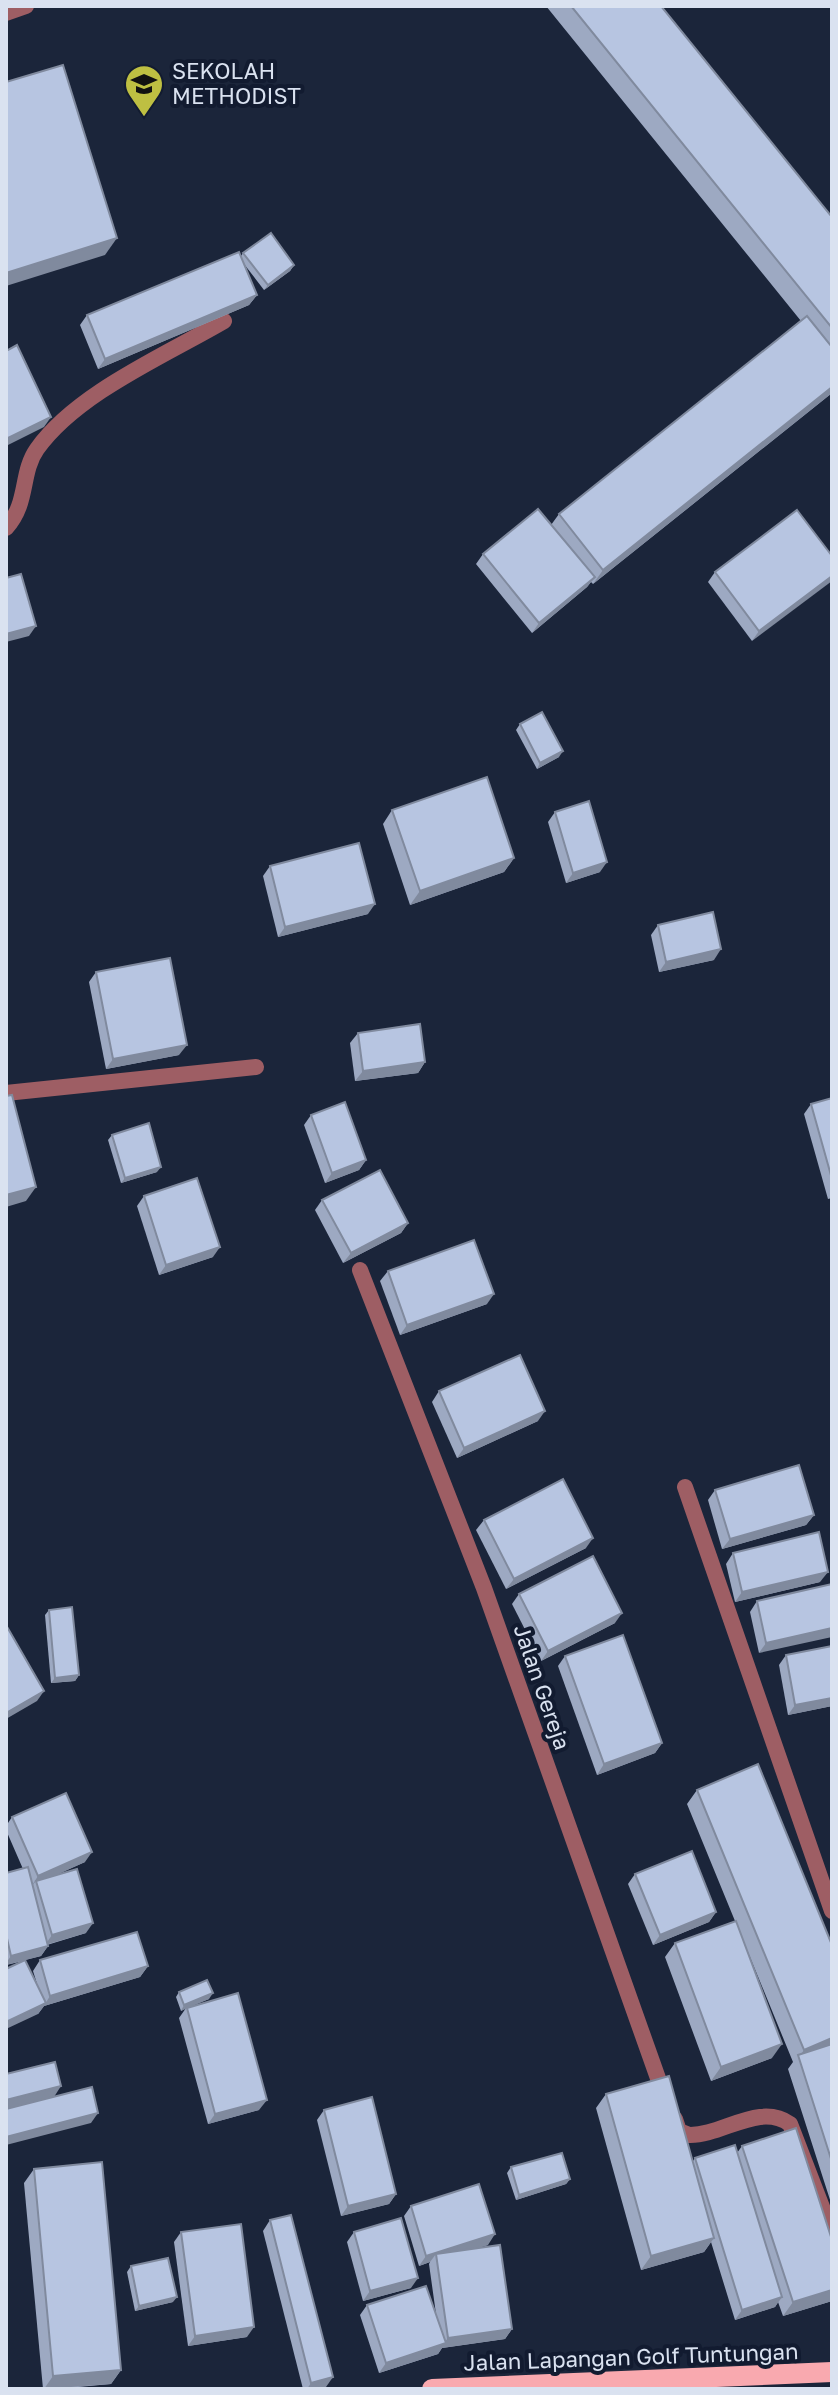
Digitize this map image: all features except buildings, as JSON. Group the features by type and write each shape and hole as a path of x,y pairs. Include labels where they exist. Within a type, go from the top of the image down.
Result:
{"main road":[{"name":"Jalan Lapangan Golf Tuntungan","path":"432,2389 774,2383 832,2372"}],"street":[{"path":"6,13 26,6"},
{"path":"6,528 18,514 34,452 56,426 84,403 224,321"},
{"path":"6,1093 256,1067"},
{"name":"Jalan Gereja","path":"360,1270 484,1588 653,2071 679,2131 689,2135 765,2116 779,2116 790,2124 832,2233"},
{"path":"685,1487 832,1911"}],"place":[{"name":"SEKOLAH METHODIST","path":"144,118"}]}
